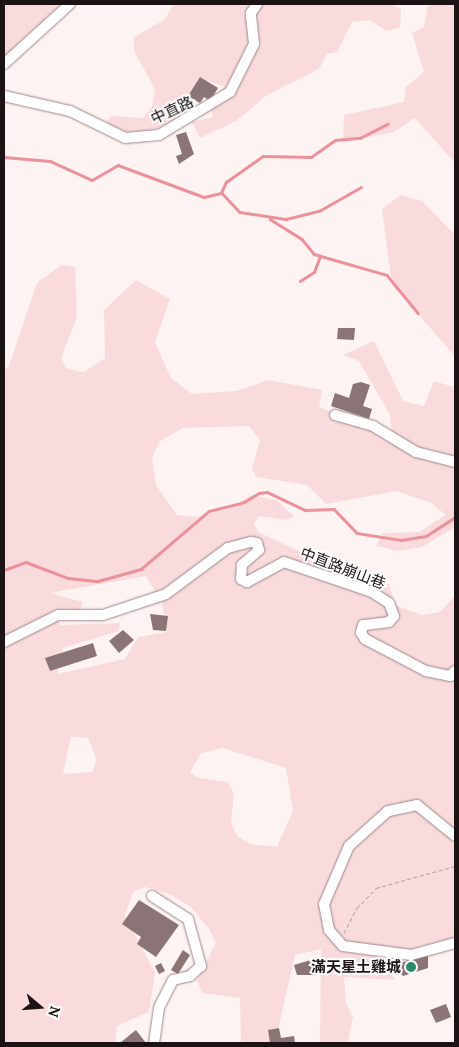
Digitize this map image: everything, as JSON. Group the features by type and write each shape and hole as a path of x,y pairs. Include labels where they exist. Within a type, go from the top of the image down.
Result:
{"street":[{"path":"4,64 70,4"},
{"name":"中直路","path":"4,96 70,111 125,138 159,135 230,92 254,44 251,13 257,4"},
{"path":"335,415 373,426 416,452 455,462"},
{"name":"中直路崩山巷","path":"4,642 58,615 103,615 166,594 228,548 251,542 257,543 259,550 242,565 241,579 247,582 284,562 372,592 389,603 394,616 389,622 363,625 361,633 365,639 426,670 450,676 455,671"},
{"path":"455,836 418,805 388,811 361,831 349,846 324,904 328,930 343,946 411,955 455,943"},
{"path":"152,896 188,920 202,966 190,976 173,980 158,1008 154,1043"}],"path":[{"path":"343,946 345,927 376,888 455,866"}],"shaded area":[{"path":"4,4 61,4 10,63 4,65"},
{"path":"174,4 392,4 401,9 400,28 386,31 370,20 352,22 337,52 327,54 319,69 267,95 236,121 200,138 192,122 213,117 209,104 225,87 207,80 187,99 184,117 145,133 117,131 106,121 112,116 143,118 152,107 155,89 134,51 134,37 164,20"},
{"path":"428,4 455,4 455,163 415,118 394,132 343,142 344,115 404,102 406,87 424,72 412,33 424,27"},
{"path":"401,195 422,201 455,235 455,356 392,285 382,209"},
{"path":"61,265 75,267 77,317 61,358 67,369 84,372 105,358 104,310 136,280 170,299 155,342 171,378 192,394 237,391 268,380 322,390 319,407 392,436 390,415 359,361 343,355 374,341 403,401 424,406 434,381 454,387 455,527 422,547 397,551 376,546 383,533 419,532 446,515 431,503 397,491 326,504 307,485 256,477 252,468 260,440 249,426 183,428 160,441 152,457 156,485 177,515 196,517 228,509 251,495 276,500 294,516 286,520 259,516 254,524 258,532 357,578 389,584 395,605 422,615 440,612 455,596 455,947 387,955 386,964 395,980 344,977 346,1003 353,1017 348,1043 320,1043 321,949 295,955 275,1043 241,1043 240,998 202,993 197,980 216,943 209,929 191,907 169,894 145,887 133,892 125,915 155,973 149,1012 117,1026 115,1043 4,1043 4,369 9,366 37,283","holes":["146,576 162,604 167,632 138,637 125,659 57,674 63,648 119,631 120,623 61,625 57,619 78,616 83,602 50,593","71,737 88,738 97,760 92,772 63,774","223,748 286,768 293,811 277,847 250,844 237,836 231,823 234,793 227,782 198,778 190,772 201,753"]}],"building":[{"path":"200,77 218,88 210,101 204,97 200,103 188,96"},
{"path":"186,132 194,154 179,164 176,156 182,154 176,135"},
{"path":"338,328 355,328 354,340 337,339"},
{"path":"361,382 370,385 363,406 372,409 369,419 331,406 335,393 349,398 353,384"},
{"path":"150,614 168,616 166,631 153,630"},
{"path":"123,630 134,640 119,653 109,641"},
{"path":"93,643 97,656 50,671 45,658"},
{"path":"139,900 179,925 156,957 137,944 141,937 122,924"},
{"path":"183,950 190,955 178,974 171,970"},
{"name":"滿天星土雞城","path":"407,956 428,956 428,968 403,976 394,965 407,961"},
{"path":"314,959 317,975 297,975 294,965"},
{"path":"161,963 165,971 159,974 155,966"},
{"path":"446,1004 451,1017 436,1023 430,1010"},
{"path":"279,1028 281,1038 294,1036 295,1043 270,1043 268,1030"},
{"path":"136,1030 146,1043 120,1043"}],"waterway":[{"path":"4,157 50,161 92,180 118,165 204,197 221,193 226,182 263,156 311,157 335,140 360,138 388,124"},
{"path":"222,193 240,212 286,219 319,211 361,187"},
{"path":"270,219 302,239 314,254 387,275 418,313"},
{"path":"300,281 314,272 320,256"},
{"path":"4,570 26,562 68,578 98,581 141,569 209,511 244,502 259,493 267,492 305,510 334,509 357,533 401,540 426,536 455,517"}],"place":[{"name":"滿天星土雞城","path":"411,967"}]}
